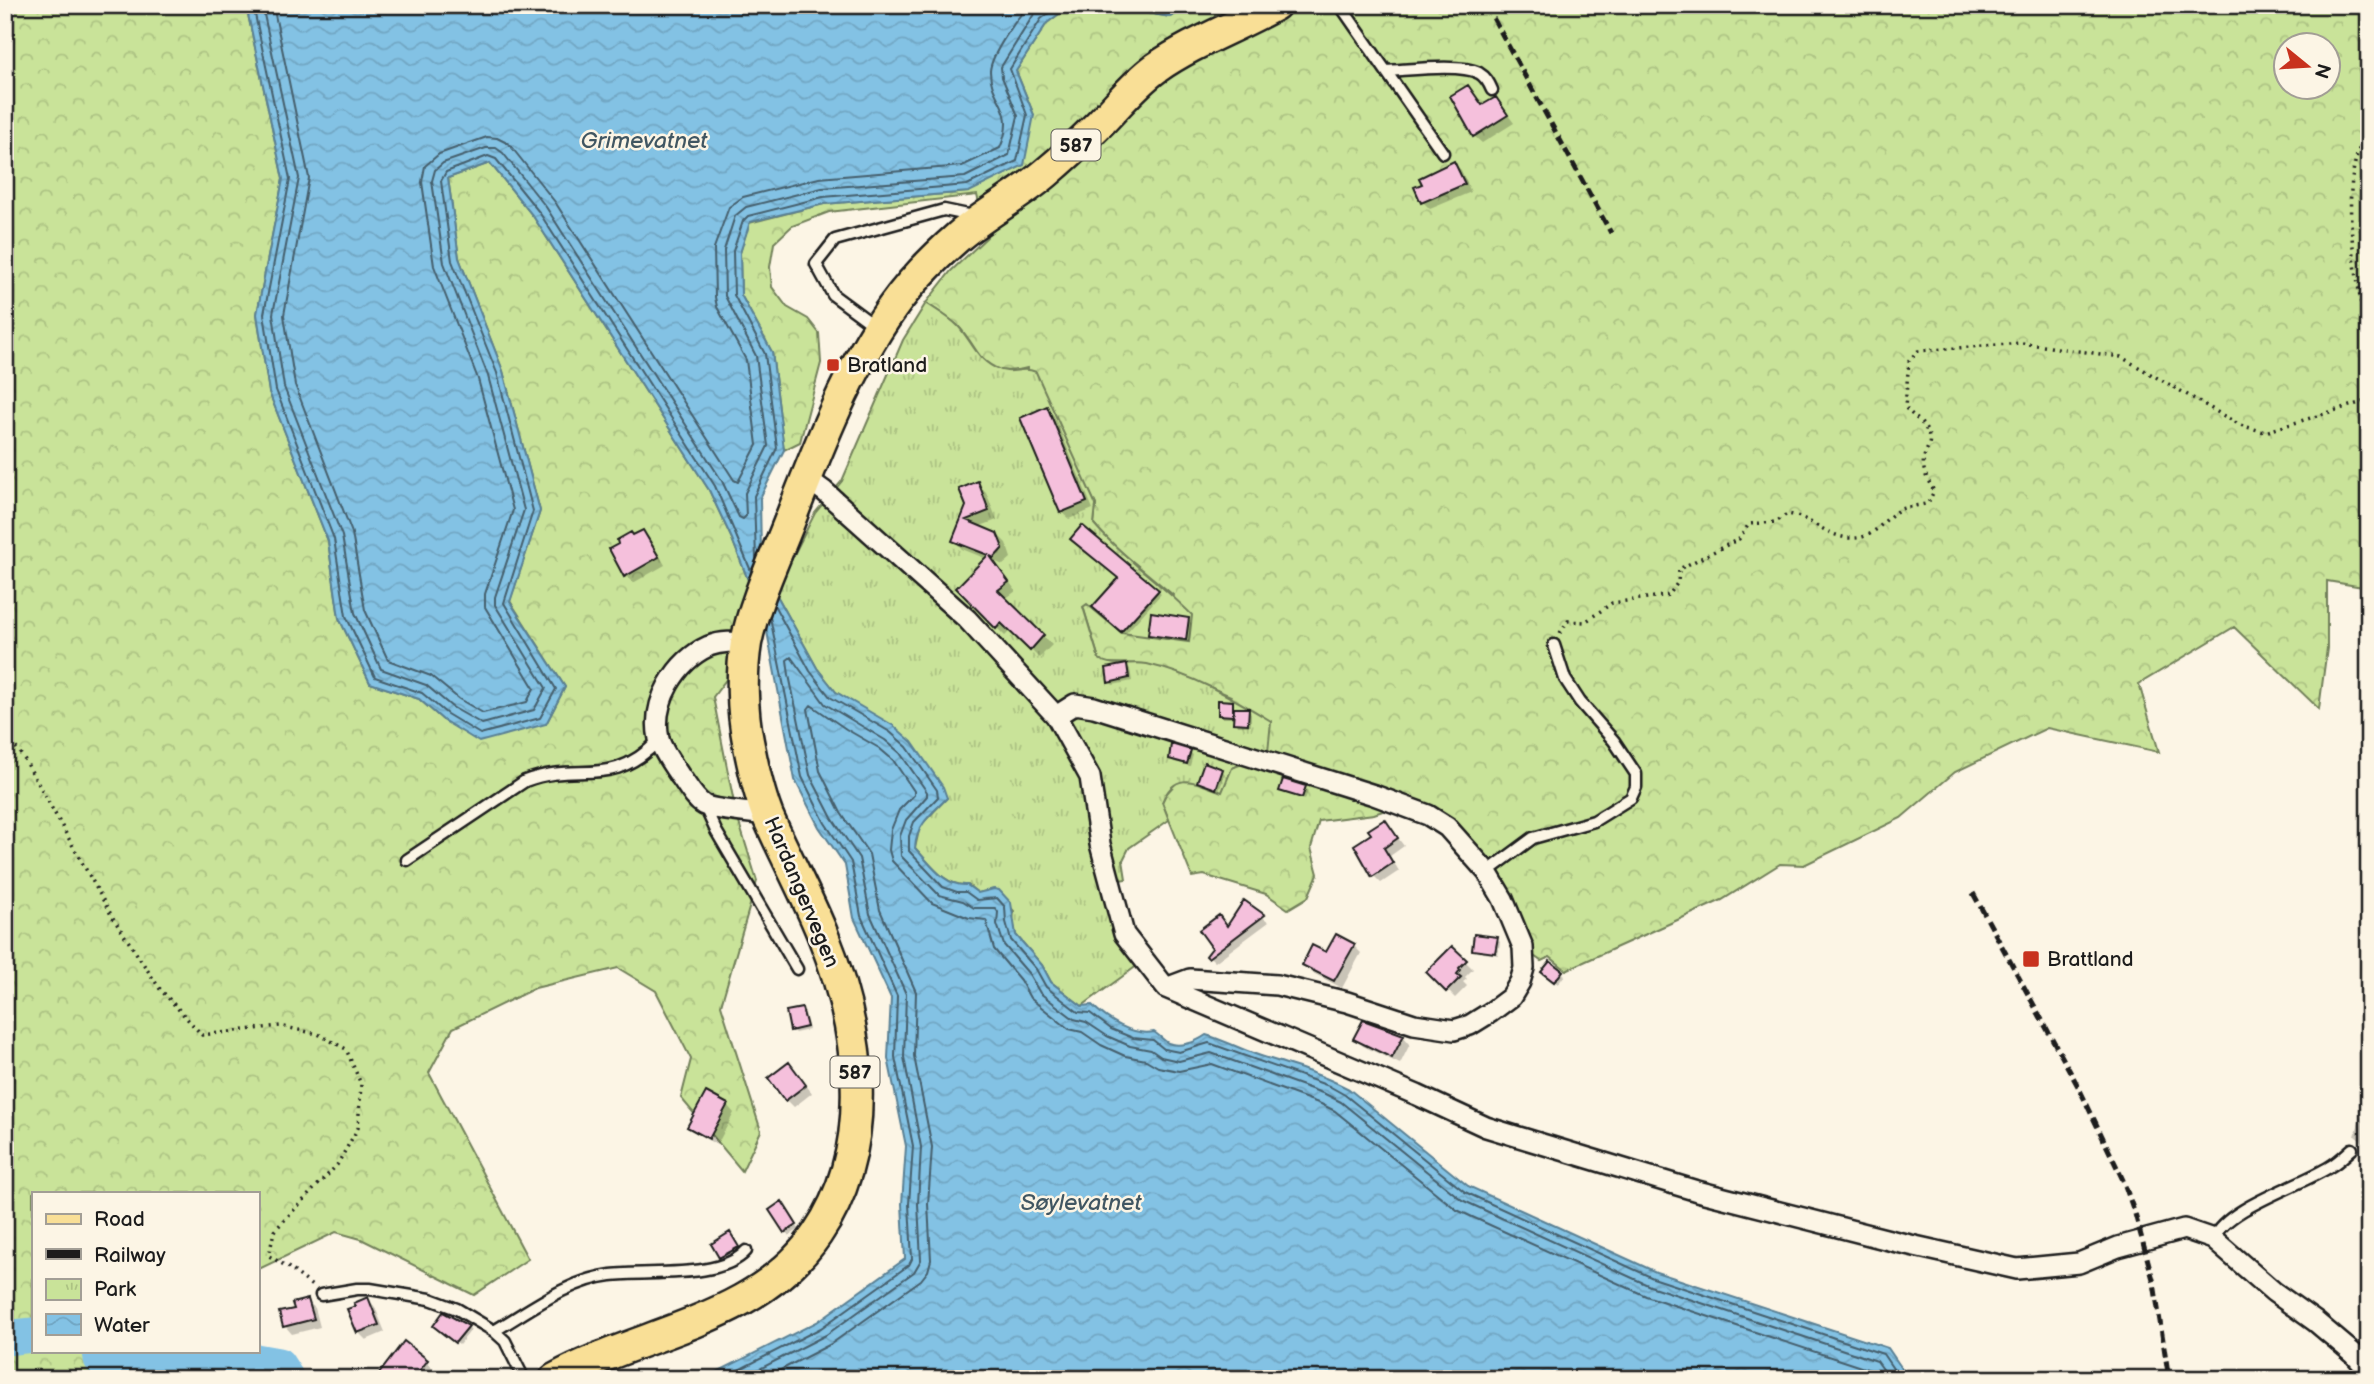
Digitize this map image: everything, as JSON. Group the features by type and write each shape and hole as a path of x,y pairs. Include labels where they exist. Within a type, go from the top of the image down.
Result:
{"main road":[{"name":"587","path":"750,631 820,443 865,352 892,307 925,269 962,234 1047,173 1099,124 1125,94 1156,68 1200,42 1275,5"},
{"name":"Hardangervegen","path":"555,1379 600,1357 718,1312 755,1292 789,1268 818,1233 838,1193 851,1153 858,1108 852,1044 845,1006 822,934 767,815 747,737 744,704 750,631"}],"street":[{"path":"806,478 967,619 1056,716 1090,777 1100,844 1124,934 1166,988 1486,1127 1697,1191 1897,1242 2017,1269 2079,1263 2118,1247 2184,1229 2213,1239 2274,1292 2354,1354 2369,1371"},
{"path":"750,631 709,646 676,673 658,710 659,740 676,769 705,806 767,815"},
{"path":"1056,716 1075,704 1094,707 1428,815 1447,827 1487,872 1503,899 1523,947 1524,968 1511,997 1470,1025 1454,1030 1414,1024 1348,1002 1277,985 1189,979 1166,988"}],"lane":[{"path":"1340,5 1443,153"},
{"path":"1387,71 1440,68 1473,71 1485,77 1492,90"},
{"path":"879,329 833,295 816,264 835,240 944,210 984,218"},
{"path":"1487,872 1533,838 1594,821 1631,798 1636,787 1636,775 1614,741 1580,702 1565,678 1554,645"},
{"path":"407,860 525,781 540,776 601,773 623,768 646,754 659,740"},
{"name":"Hardangervegen","path":"705,806 716,831 797,969"},
{"path":"2213,1239 2223,1223 2332,1166 2352,1149"},
{"path":"494,1331 584,1281 611,1275 681,1273 734,1262 746,1251"},
{"path":"321,1295 370,1289 430,1299 466,1313 494,1331 512,1353 524,1379"}],"path":[{"path":"2360,5 2369,30"},
{"path":"2369,130 2361,141 2349,196 2364,325 2369,335"},
{"path":"1554,645 1568,621 1585,622 1612,603 1669,595 1678,582 1679,569 1739,539 1749,524 1776,522 1787,514 1795,514 1815,526 1849,538 1873,534 1902,509 1916,508 1928,503 1934,491 1924,473 1923,457 1930,443 1929,436 1918,416 1905,407 1909,360 1918,351 2022,343 2121,357 2240,425 2265,432 2369,400"},
{"path":"5,715 9,738 25,760 113,918 160,989 202,1035 280,1027 318,1034 346,1049 361,1084 358,1128 337,1165 274,1231 269,1256 291,1269 321,1295"}],"green space":[{"path":"5,5 246,5 283,179 257,314 269,392 328,541 339,618 370,683 419,699 443,720 546,724 565,687 510,601 540,511 503,371 459,258 448,178 490,163 533,216 709,490 732,539 766,626 713,697 736,813 757,881 721,1005 761,1131 742,1171 681,1098 691,1059 656,991 618,968 535,988 453,1028 429,1073 528,1259 474,1295 361,1239 336,1232 259,1269 259,1192 32,1192 32,1352 208,1352 207,1362 219,1379 5,1379"},
{"path":"1071,5 1101,5 1170,17 1194,5 2369,5 2369,588 2327,581 2327,648 2319,709 2234,627 2139,684 2159,752 2047,728 1955,772 1901,818 1804,865 1780,864 1722,900 1566,970 1550,957 1541,961 1531,954 1508,888 1469,836 1447,817 1409,802 1374,814 1319,821 1311,848 1318,874 1308,897 1288,909 1266,894 1204,875 1192,877 1162,802 1166,794 1177,782 1232,768 1268,752 1231,696 1145,664 1105,663 1099,659 1083,606 1087,604 1122,633 1173,595 1108,541 1094,524 1096,505 1027,368 1012,371 991,367 958,326 926,303 951,271 987,237 977,195 829,212 792,226 774,243 770,267 772,287 787,307 808,319 819,333 821,363 800,442 784,450 772,352 741,295 740,253 749,223 824,204 969,192 1034,115 1016,71 1047,23"},
{"path":"926,303 958,326 988,363 1000,370 1036,372 1096,505 1094,524 1192,615 1189,642 1122,633 1087,604 1083,607 1099,659 1116,664 1141,663 1163,668 1226,695 1271,721 1268,752 1232,768 1222,792 1188,781 1174,785 1162,802 1169,820 1129,848 1123,860 1126,879 1114,881 1131,929 1149,957 1082,1006 1051,982 1042,965 1016,935 1014,911 994,889 978,893 968,885 952,882 938,873 915,848 920,826 947,798 860,707 836,692 817,668 775,592 815,513 842,481 903,340"}],"water":[{"path":"246,5 1071,5 1047,23 1016,71 1034,115 1024,165 969,192 824,204 750,222 740,253 741,295 772,352 784,450 760,498 761,553 775,592 817,668 836,692 894,726 912,742 943,787 947,798 922,826 915,848 938,873 951,882 967,885 978,893 999,890 1011,903 1016,935 1042,965 1051,982 1082,1006 1092,1005 1120,1026 1137,1032 1154,1032 1168,1043 1188,1044 1206,1035 1339,1084 1349,1089 1468,1186 1656,1272 1888,1348 1909,1379 703,1379 817,1322 905,1259 902,1204 906,1146 888,1058 891,998 854,918 845,865 819,827 795,780 766,626 732,539 709,490 533,216 490,163 448,178 459,258 503,371 540,511 510,602 565,687 546,724 479,742 443,720 419,699 370,683 339,618 328,541 269,392 257,314 283,179"},
{"path":"1101,5 1194,5 1170,17"}],"building":[{"path":"1468,85 1482,105 1496,97 1508,115 1473,137 1450,96"},
{"path":"1454,161 1465,184 1421,203 1414,187 1422,184 1419,178"},
{"path":"1047,406 1087,502 1060,513 1020,418"},
{"path":"978,481 989,511 966,520 997,533 1003,548 994,558 990,556 1009,582 998,590 1044,635 1030,651 1001,623 996,629 956,588 988,555 952,541 966,506 959,489"},
{"path":"1082,525 1159,590 1121,632 1092,607 1118,578 1070,539"},
{"path":"643,530 659,557 624,577 609,549 618,544 617,540 631,532 633,535"},
{"path":"1151,612 1189,618 1186,640 1148,635"},
{"path":"1127,664 1129,678 1108,683 1106,668"},
{"path":"1218,700 1233,701 1233,716 1218,715"},
{"path":"1234,708 1249,708 1248,724 1233,723"},
{"path":"1171,744 1191,750 1187,764 1169,759"},
{"path":"1204,762 1223,769 1216,789 1197,782"},
{"path":"1283,779 1306,786 1302,798 1279,791"},
{"path":"1385,819 1398,838 1384,848 1393,863 1372,877 1354,845 1371,834 1368,830"},
{"path":"1244,900 1265,915 1208,958 1206,956 1212,948 1199,930 1219,915 1227,926"},
{"path":"1336,934 1355,944 1334,981 1302,965 1312,945 1326,952"},
{"path":"1474,934 1498,937 1495,953 1472,950"},
{"path":"1452,946 1467,960 1459,968 1457,974 1461,977 1446,992 1426,972"},
{"path":"1550,961 1563,971 1554,982 1541,972"},
{"path":"802,1008 807,1027 790,1031 786,1011"},
{"path":"1363,1020 1404,1035 1392,1058 1353,1039"},
{"path":"789,1062 806,1085 785,1101 768,1078"},
{"path":"706,1092 728,1104 709,1139 687,1127"},
{"path":"782,1201 797,1225 784,1233 769,1210"},
{"path":"730,1232 739,1247 719,1258 711,1244"},
{"path":"368,1297 379,1325 357,1333 347,1309"},
{"path":"308,1299 314,1319 283,1327 279,1312 294,1309 292,1303"},
{"path":"443,1312 469,1326 455,1343 433,1326"},
{"path":"404,1341 428,1360 413,1379 375,1379"}],"waterway":[{"path":"5,1338 32,1335"},
{"path":"100,1352 101,1359 118,1379"},
{"path":"128,1352 158,1361 250,1360 278,1365 287,1379"}],"railway":[{"path":"1486,5 1611,233"},
{"path":"1973,893 2079,1088 2123,1180 2154,1283 2169,1379"}],"place":[{"name":"Bratland","path":"833,365"},
{"name":"Brattland","path":"2031,959"}],"water label":[{"name":"Grimevatnet","path":"644,140"},
{"name":"Søylevatnet","path":"1081,1202"}]}
